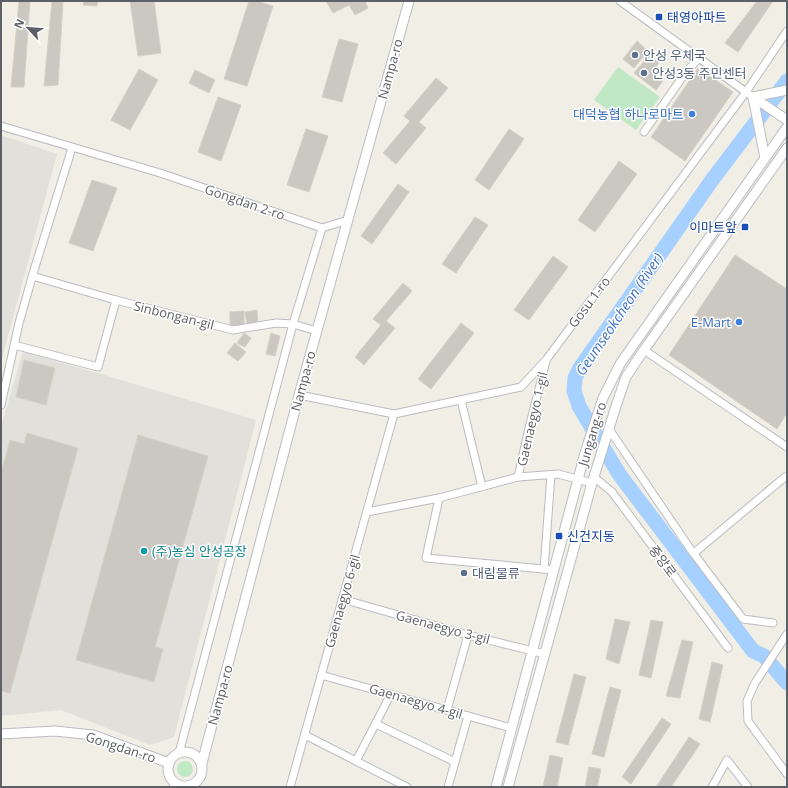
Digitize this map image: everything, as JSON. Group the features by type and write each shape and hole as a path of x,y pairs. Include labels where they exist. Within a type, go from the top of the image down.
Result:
{"main road":[{"name":"Nampa-ro","path":"202,763 299,395 409,1"},
{"path":"749,95 787,90"},
{"path":"749,95 784,118"},
{"path":"749,95 765,158"},
{"name":"Jungang-ro","path":"496,787 585,453 603,398 620,364 787,127"},
{"name":"Jungang-ro","path":"508,787 593,480 626,378 644,350 787,148"},
{"path":"776,164 787,163"},
{"name":"Gongdan-ro","path":"1,734 55,731 93,735 169,763"},
{"path":"179,753 192,753 202,763 203,772 198,786 183,787 174,785 168,772 169,763 179,753"}],"street":[{"path":"620,1 749,95"},
{"name":"Gosu 1-ro","path":"299,395 394,414 521,387 546,360 749,95 787,31"},
{"path":"644,132 686,72 699,58"},
{"name":"Gongdan 2-ro","path":"1,126 160,173 322,228"},
{"path":"1,405 14,345 32,276 72,148"},
{"path":"179,753 293,324 322,228 348,220"},
{"name":"Sinbongan-gil","path":"32,276 116,300 233,330 276,323 293,324 317,331"},
{"path":"14,345 98,367 116,300"},
{"path":"644,350 787,447"},
{"name":"Gaenaegyo 1-gil","path":"518,478 546,360"},
{"path":"461,400 482,487"},
{"name":"Gaenaegyo 6-gil","path":"290,787 394,414"},
{"path":"609,429 694,553 743,620 773,623"},
{"name":"Gaenaegyo 1-gil","path":"367,512 439,498 518,478 558,474 579,480 593,480"},
{"path":"544,569 550,475"},
{"path":"694,553 785,478"},
{"name":"중앙로","path":"593,480 612,492 728,648"},
{"path":"439,498 426,558 554,570"},
{"name":"Gaenaegyo 3-gil","path":"342,599 468,635 545,654"},
{"path":"447,710 468,635"},
{"path":"786,636 755,683 747,702 748,721 787,774"},
{"name":"Gaenaegyo 4-gil","path":"321,675 511,728"},
{"path":"356,761 391,694"},
{"path":"448,787 468,716"},
{"path":"376,724 455,762"},
{"path":"305,735 407,787"},
{"path":"712,787 727,760 748,787"}],"shaded area":[{"path":"1,135 57,154 1,362"},
{"path":"23,351 256,420 174,737 150,745 61,710 1,716 1,427"}],"green space":[{"path":"618,67 660,97 636,130 594,100"},
{"path":"185,761 191,763 193,769 191,775 185,777 179,775 177,769 179,763"}],"building":[{"path":"19,1 30,1 24,87 11,87"},
{"path":"52,1 63,1 58,85 44,86"},
{"path":"84,1 98,1 97,6 83,5"},
{"path":"130,1 154,1 161,53 138,56"},
{"path":"249,1 256,1 273,6 247,86 224,79"},
{"path":"326,1 365,1 368,8 355,15 349,5 333,13"},
{"path":"757,1 773,1 738,52 725,43"},
{"path":"339,39 358,44 342,102 322,97"},
{"name":"안성 우체국","path":"637,41 648,51 634,68 623,59"},
{"name":"안성3동 주민센터","path":"649,55 659,63 652,72 663,81 656,90 634,73"},
{"name":"대덕농협 하나로마트","path":"698,68 733,92 685,161 651,137"},
{"path":"139,69 158,80 130,130 111,120"},
{"path":"195,70 215,80 209,93 189,83"},
{"path":"436,78 448,88 419,122 426,128 396,164 383,153 410,121 404,116"},
{"path":"218,97 241,105 221,161 198,152"},
{"path":"306,129 328,136 309,192 287,185"},
{"path":"509,129 524,139 489,190 475,180"},
{"path":"619,161 637,174 595,232 578,220"},
{"path":"92,180 117,188 93,251 69,243"},
{"path":"398,184 409,192 372,244 361,236"},
{"path":"475,217 488,225 456,273 442,264"},
{"name":"E-Mart","path":"735,255 787,289 787,413 777,429 669,355"},
{"path":"553,256 568,267 529,320 514,310"},
{"path":"403,283 412,291 386,321 395,328 364,365 355,357 381,325 373,319"},
{"path":"257,310 258,324 247,325 245,312"},
{"path":"244,311 244,325 230,327 230,312"},
{"path":"461,323 474,333 431,389 418,379"},
{"path":"244,333 251,338 245,347 237,343"},
{"path":"271,333 280,336 275,356 266,354"},
{"path":"235,343 246,352 238,361 227,353"},
{"path":"24,360 55,368 46,405 16,397"},
{"path":"27,433 78,448 10,693 1,691 1,473 10,440 24,444"},
{"name":"(주)농심 안성공장","path":"138,435 208,456 155,647 163,649 154,682 76,660"},
{"path":"615,619 630,622 619,664 606,659"},
{"path":"651,620 663,622 651,678 639,675"},
{"path":"682,640 693,642 680,698 666,696"},
{"path":"712,662 723,665 710,722 699,719"},
{"path":"574,674 586,677 568,745 556,742"},
{"path":"610,687 621,690 604,757 592,754"},
{"path":"662,718 671,724 631,784 622,777"},
{"path":"689,737 700,744 671,787 656,787"},
{"path":"550,755 563,758 557,787 543,787"},
{"path":"589,767 601,769 597,787 585,787"}],"waterway":[{"name":"Geumseokcheon (River)","path":"787,81 712,180 580,368 575,378 574,391 579,406 619,474 753,651 764,656 787,683"}],"place":[{"name":"태영아파트","path":"659,17"},
{"name":"안성 우체국","path":"635,55"},
{"name":"안성3동 주민센터","path":"644,73"},
{"name":"대덕농협 하나로마트","path":"692,114"},
{"name":"이마트앞","path":"745,227"},
{"name":"E-Mart","path":"739,322"},
{"name":"신건지동","path":"559,536"},
{"name":"(주)농심 안성공장","path":"144,551"},
{"name":"대림물류","path":"464,573"}]}
